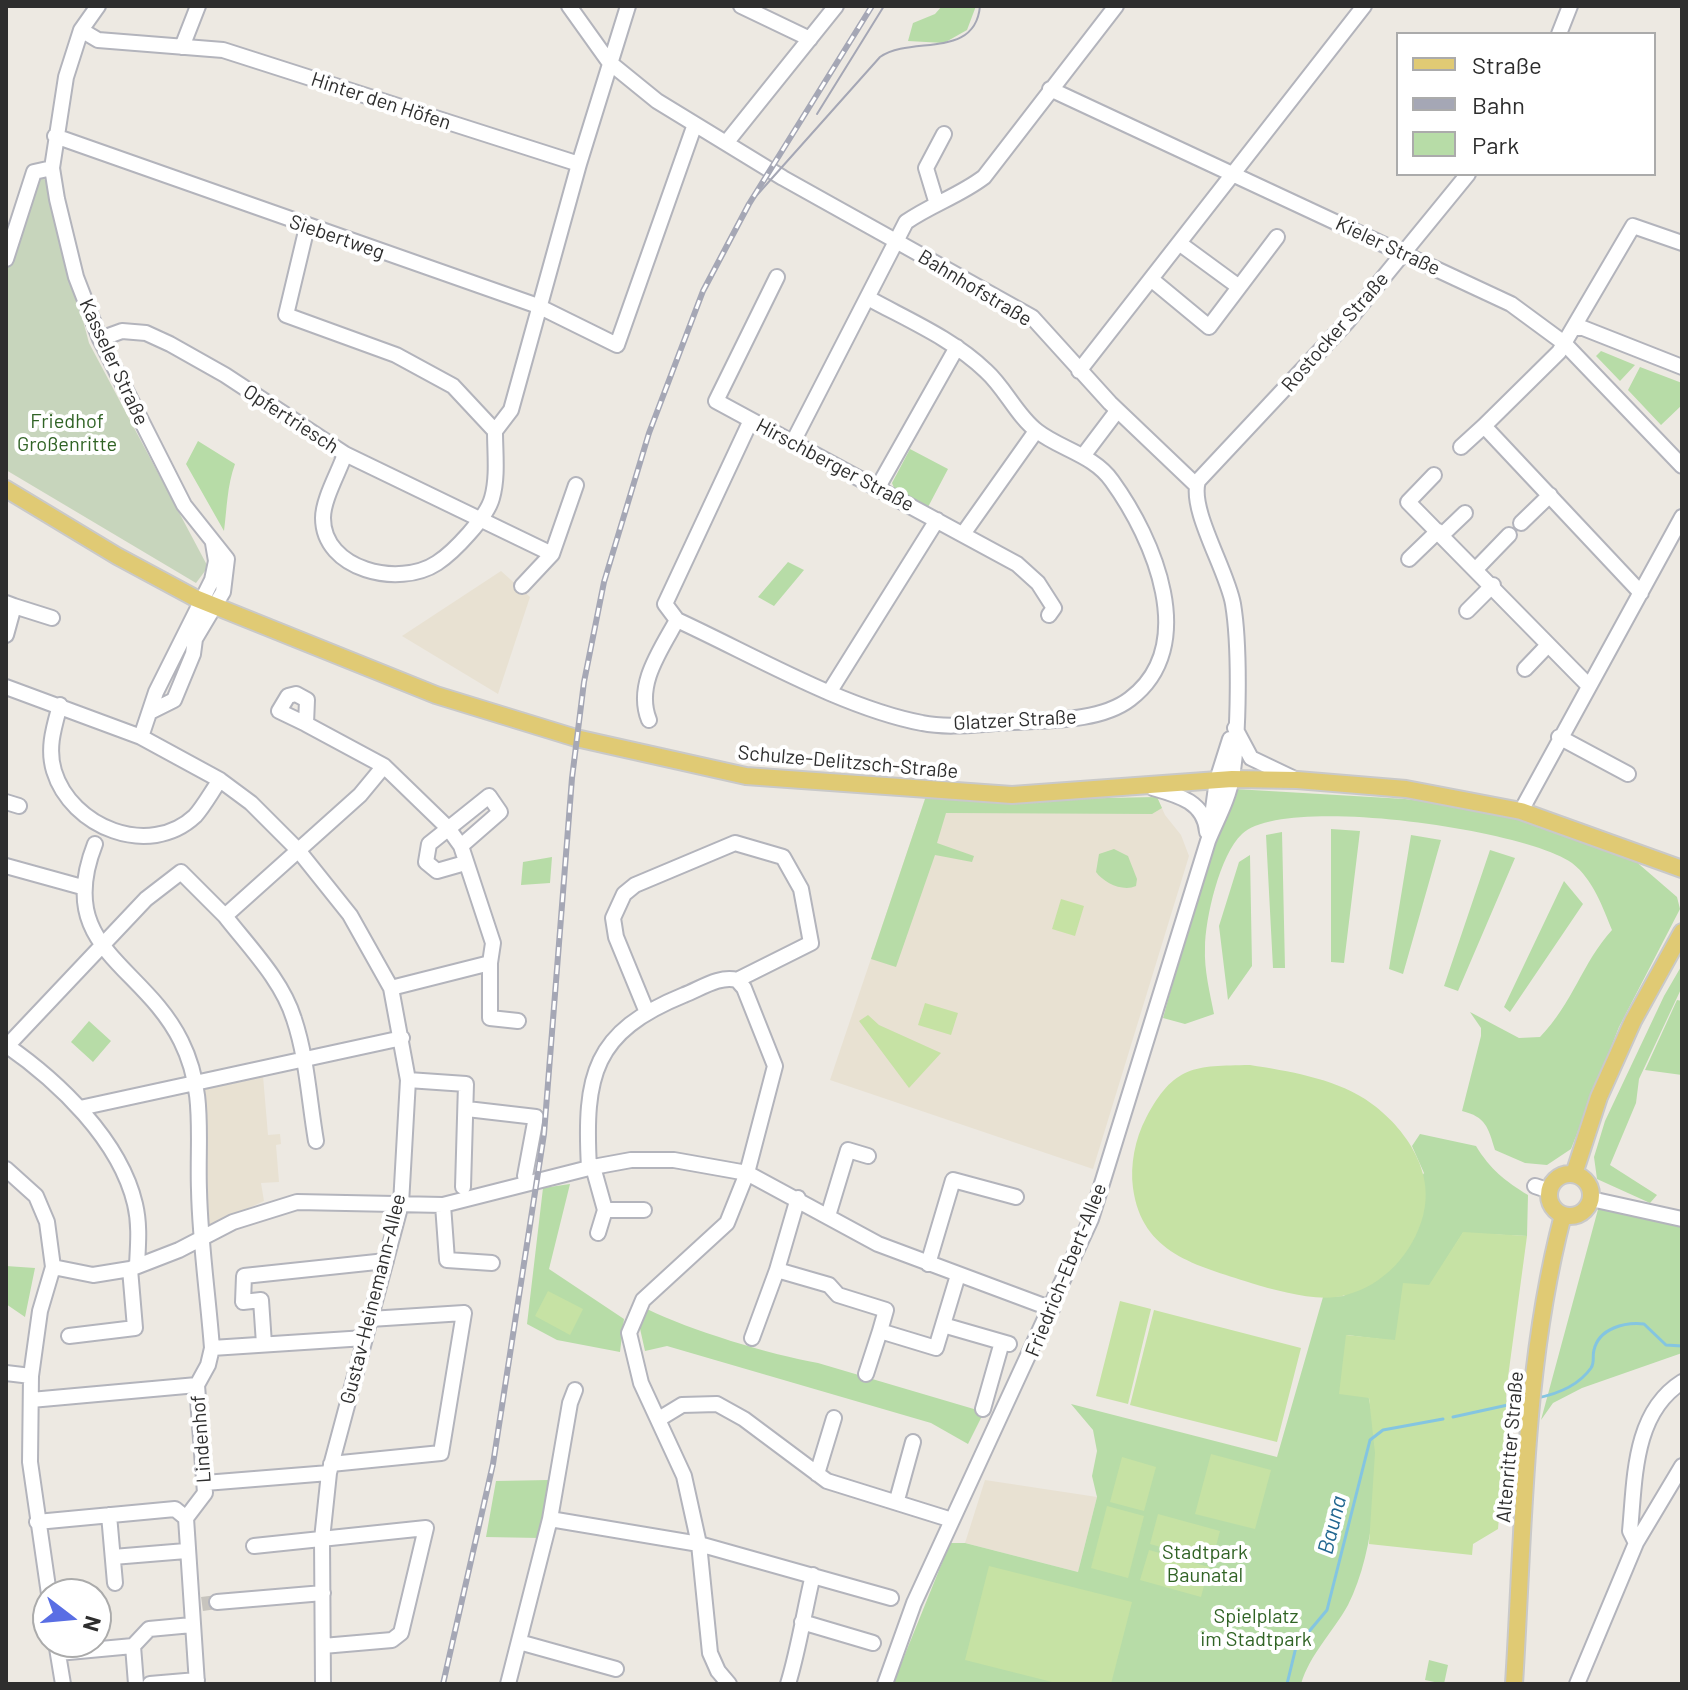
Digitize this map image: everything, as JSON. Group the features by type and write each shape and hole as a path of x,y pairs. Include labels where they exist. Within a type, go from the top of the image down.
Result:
{"main road":[{"name":"Schulze-Delitzsch-Straße","path":"6,489 117,556 210,604 436,695 576,738 746,776 1012,795 1153,788 1225,780 1297,780 1406,789 1521,811 1682,869"},
{"path":"1574,1174 1599,1097 1633,1021 1682,932"},
{"path":"1563,1174 1574,1174 1590,1188 1591,1199 1580,1214 1563,1215 1542,1188 1563,1174"},
{"name":"Altenritter Straße","path":"1514,1684 1534,1385 1549,1267 1563,1215"}],"street":[{"name":"Kasseler Straße","path":"98,6 81,30 72,53 55,136 52,168 76,277 100,339 184,505 227,559 227,577 190,637 193,654 174,700 152,711 141,737"},
{"path":"182,47 198,6"},
{"name":"Bahnhofstraße","path":"569,6 609,62 657,101 1032,317 1117,411 1196,485"},
{"path":"345,454 322,515 327,541 336,554 360,568 399,574 437,564 480,521 492,499 495,431 511,410 579,164 628,6"},
{"path":"741,6 810,39"},
{"path":"726,143 836,6"},
{"path":"793,442 906,222 936,201 957,196 984,177 1116,6"},
{"path":"1079,371 1364,6"},
{"path":"1560,32 1570,6"},
{"name":"Hinter den Höfen","path":"81,30 98,40 223,50 579,164"},
{"name":"Kieler Straße","path":"1050,89 1511,304 1564,343 1682,466"},
{"name":"Siebertweg","path":"55,136 538,306 617,345 695,124"},
{"path":"936,201 926,168 944,134"},
{"path":"6,259 34,172 52,168"},
{"name":"Rostocker Straße","path":"1196,485 1204,472 1347,322 1466,176"},
{"path":"1461,447 1564,343 1633,226 1682,243"},
{"path":"307,227 286,315 396,355 453,386 495,431"},
{"path":"1151,279 1209,327 1277,237"},
{"path":"1179,243 1239,287"},
{"name":"Hirschberger Straße","path":"777,277 716,401 1017,564 1038,583 1054,608 1049,615"},
{"path":"868,298 957,347 987,371 1036,431 963,534"},
{"path":"1573,328 1583,328 1682,367"},
{"name":"Opfertriesch","path":"100,339 122,331 146,333 170,344 225,375 345,454 552,554"},
{"path":"878,487 957,347"},
{"path":"1083,456 1117,411"},
{"path":"649,720 642,704 650,669 677,620 665,604 751,420"},
{"path":"1484,426 1641,593"},
{"name":"Glatzer Straße","path":"677,620 888,716 926,724 1096,714 1129,701 1154,675 1163,654 1167,615 1141,529 1111,478 1083,456 1036,431"},
{"path":"1434,475 1408,502 1477,568 1588,685"},
{"path":"522,586 552,554 576,485"},
{"path":"1196,485 1196,503 1217,550 1233,603 1236,663 1234,728 1251,758 1297,780"},
{"path":"1521,523 1550,495"},
{"path":"1409,559 1465,513"},
{"path":"1521,811 1682,517"},
{"path":"830,691 937,520"},
{"path":"1477,568 1509,535"},
{"path":"1467,611 1493,585"},
{"path":"6,635 10,604 52,618"},
{"path":"1525,669 1548,645"},
{"name":"Gustav-Heinemann-Allee","path":"6,687 141,737 220,780 251,803 298,850 350,915 391,988 408,1080 401,1204 330,1468 322,1539 323,1684"},
{"path":"60,705 50,740 54,771 70,803 102,827 128,834 166,834 194,816 220,780"},
{"path":"306,724 384,766 448,828 461,846 493,943 490,1018 518,1021"},
{"name":"Friedrich-Ebert-Allee","path":"885,1684 914,1603 1091,1219 1208,841 1225,780 1234,728"},
{"path":"1559,737 1628,774"},
{"path":"225,916 360,795 384,766"},
{"path":"1153,788 1182,796 1200,810 1206,822 1208,841"},
{"path":"461,846 500,812 489,796 429,844 426,862 437,871 465,863"},
{"path":"598,1233 605,1210 591,1167 586,1113 592,1080 605,1050 627,1024 646,1010 722,979 737,980 811,943 801,889 783,857 735,843 635,885 618,904 613,918 616,937 646,1010"},
{"path":"6,866 82,887 95,844"},
{"path":"69,1336 135,1328 134,1267 139,1236 135,1202 120,1169 80,1108 7,1045 146,899 181,872 225,916 268,971 294,1016 305,1061 316,1141"},
{"name":"Lindenhof","path":"82,887 88,921 102,946 180,1039 198,1083 201,1141 199,1186 212,1348 208,1365 197,1385 205,1493 186,1518 186,1551 203,1604 192,1625 197,1682"},
{"path":"391,988 490,963"},
{"path":"729,1684 718,1671 710,1653 699,1544 684,1476 641,1383 629,1333 643,1300 727,1223 747,1173 775,1066 744,988 737,980"},
{"path":"80,1108 402,1038"},
{"path":"408,1080 466,1084 463,1187"},
{"path":"467,1109 536,1117 525,1176"},
{"path":"828,1216 848,1150 868,1156"},
{"path":"53,1267 93,1275 134,1267 233,1222 297,1202 443,1205 591,1167 631,1160 674,1160 747,1173 878,1244 1052,1309"},
{"path":"6,1169 36,1196 47,1222 53,1267 40,1311 31,1376 30,1462 46,1578"},
{"path":"928,1264 953,1180 1016,1197"},
{"path":"752,1338 777,1270 798,1198"},
{"path":"1591,1199 1682,1219"},
{"path":"443,1205 447,1260 492,1263"},
{"path":"605,1210 644,1210"},
{"path":"264,1344 261,1300 243,1302 244,1276 386,1261"},
{"path":"777,1270 829,1285 838,1295 886,1310 866,1374"},
{"path":"880,1331 936,1348 958,1275"},
{"path":"205,1483 441,1453 464,1313 370,1319"},
{"path":"943,1325 1006,1343 983,1409"},
{"path":"212,1348 365,1338"},
{"path":"6,1373 31,1376"},
{"path":"1636,1543 1630,1531 1640,1443 1657,1405 1682,1382"},
{"path":"31,1400 197,1385"},
{"path":"508,1684 550,1519 570,1403 575,1390"},
{"path":"659,1419 682,1405 717,1404 744,1419 827,1481 897,1500 952,1520"},
{"path":"817,1474 834,1418"},
{"path":"897,1500 913,1442"},
{"path":"1577,1684 1636,1543 1682,1466"},
{"path":"37,1522 175,1509 186,1518"},
{"path":"109,1515 115,1583"},
{"path":"550,1519 699,1544 891,1598"},
{"path":"254,1546 426,1528 401,1633 392,1640 323,1646"},
{"path":"113,1557 186,1551"},
{"path":"788,1684 801,1642 802,1622 813,1575"},
{"path":"203,1604 323,1593"},
{"path":"802,1622 873,1643"},
{"path":"112,1647 133,1646 149,1629 192,1625"},
{"path":"519,1642 616,1669"},
{"path":"133,1646 136,1684"},
{"path":"59,1658 63,1684"},
{"path":"150,1684 197,1682"}],"shaded area":[{"path":"501,571 530,597 498,694 402,636"},
{"path":"926,796 1010,800 1157,797 1165,815 1181,835 1189,856 1093,1169 830,1080"},
{"path":"263,1076 268,1135 280,1134 281,1144 276,1145 279,1182 261,1183 264,1201 206,1228 205,1084"},
{"path":"985,1480 1097,1497 1078,1572 965,1543"}],"green space":[{"path":"942,6 976,6 967,30 944,43 908,41 913,23 935,14"},
{"name":"Friedhof Großenritte","path":"37,176 46,180 89,343 208,567 196,583 6,470 6,271"},
{"path":"1601,351 1635,365 1620,381 1596,356"},
{"path":"1640,367 1682,383 1682,405 1661,425 1628,390"},
{"path":"198,441 235,464 224,531 186,464"},
{"path":"910,449 948,469 928,507 895,490 892,483"},
{"path":"788,562 804,570 774,606 758,597"},
{"path":"1235,789 1405,799 1497,811 1633,859 1677,897 1680,909 1619,1027 1571,1149 1547,1165 1525,1163 1495,1150 1485,1124 1476,1116 1462,1111 1481,1036 1481,1028 1470,1012 1519,1038 1540,1037 1561,1011 1612,930 1586,877 1572,863 1546,851 1507,839 1406,821 1305,817 1267,822 1242,834 1234,843 1215,888 1205,948 1214,1014 1185,1024 1163,1018 1208,855"},
{"path":"926,796 1010,800 1157,797 1162,808 1152,814 946,813 937,843 974,856 972,862 935,855 896,967 871,959"},
{"path":"1331,829 1360,831 1344,963 1331,962"},
{"path":"1282,832 1285,968 1273,968 1266,835"},
{"path":"1411,835 1441,840 1403,974 1389,969"},
{"path":"1114,849 1128,856 1137,879 1136,886 1125,888 1114,885 1096,872 1099,854"},
{"path":"1490,850 1515,858 1458,991 1444,986"},
{"path":"1250,855 1252,966 1228,1000 1219,926 1239,862"},
{"path":"552,857 550,883 521,885 523,862"},
{"path":"1564,881 1583,904 1510,1012 1504,1007"},
{"path":"1061,899 1084,906 1075,936 1052,929"},
{"path":"1682,965 1682,987 1639,1079 1636,1103 1610,1165 1657,1195 1650,1203 1597,1179 1594,1157 1605,1121 1664,996"},
{"path":"1677,1000 1682,1001 1682,1075 1645,1070"},
{"path":"925,1003 958,1013 951,1035 918,1025"},
{"path":"868,1015 879,1025 941,1053 909,1088 859,1021"},
{"path":"89,1021 111,1041 93,1062 71,1042"},
{"path":"1250,1065 1309,1076 1352,1092 1392,1121 1413,1150 1425,1182 1423,1216 1404,1255 1373,1284 1346,1295 1324,1298 1273,1289 1175,1254 1148,1228 1138,1210 1132,1170 1139,1135 1156,1101 1176,1078 1188,1072 1214,1066"},
{"name":"Stadtpark Baunatal","path":"1420,1134 1476,1146 1499,1174 1528,1195 1527,1236 1463,1233 1395,1341 1347,1335 1365,1383 1373,1423 1374,1504 1365,1558 1357,1583 1348,1605 1316,1653 1301,1684 893,1684 950,1543 965,1543 1078,1572 1097,1497 1092,1476 1097,1451 1093,1430 1071,1404 1277,1457 1323,1297 1344,1296 1424,1173 1412,1146"},
{"path":"570,1184 549,1269 624,1319 620,1352 557,1340 527,1324 543,1188"},
{"path":"1600,1202 1682,1219 1682,1353 1582,1388 1553,1403 1541,1420"},
{"path":"1463,1232 1527,1236 1506,1392 1507,1418 1498,1529 1473,1544 1472,1555 1369,1544 1375,1453 1369,1398 1339,1394 1346,1335 1395,1340 1403,1283 1429,1285"},
{"path":"6,1266 35,1268 25,1317 6,1304"},
{"path":"548,1291 583,1309 570,1335 535,1316"},
{"path":"1120,1301 1151,1309 1128,1404 1096,1396"},
{"path":"647,1309 731,1341 984,1412 968,1444 931,1423 667,1346 645,1351 639,1324"},
{"path":"1154,1310 1301,1348 1277,1442 1130,1405"},
{"path":"1211,1454 1271,1470 1255,1529 1195,1514"},
{"path":"1122,1457 1156,1467 1144,1511 1110,1502"},
{"path":"549,1480 540,1538 486,1537 496,1481"},
{"path":"1107,1506 1144,1516 1128,1578 1091,1568"},
{"path":"1158,1514 1220,1531 1212,1561 1150,1544"},
{"path":"1149,1550 1209,1567 1201,1597 1140,1580"},
{"path":"989,1566 1132,1602 1111,1684 1060,1684 965,1660"},
{"path":"1429,1660 1448,1665 1444,1684 1425,1680"}],"waterway":[{"name":"Bauna","path":"1537,1398 1560,1391 1586,1374 1592,1366 1597,1342 1614,1328 1644,1324 1666,1345 1682,1346"},
{"name":"Bauna","path":"1453,1417 1526,1401"},
{"name":"Bauna","path":"1287,1684 1296,1647 1327,1610 1370,1440 1383,1430 1443,1419"}],"tunnel":[{"path":"202,1604 217,1602"}],"tram line":[{"path":"817,114 884,6"},
{"path":"749,204 880,57 908,47 940,44 967,34 976,23 980,6"}],"railway":[{"path":"443,1684 493,1464 544,1134 572,778 584,682 604,582 649,433 703,291 749,204 872,6"}],"park label":[{"name":"Spielplatz im Stadtpark","path":"1256,1628"}]}
